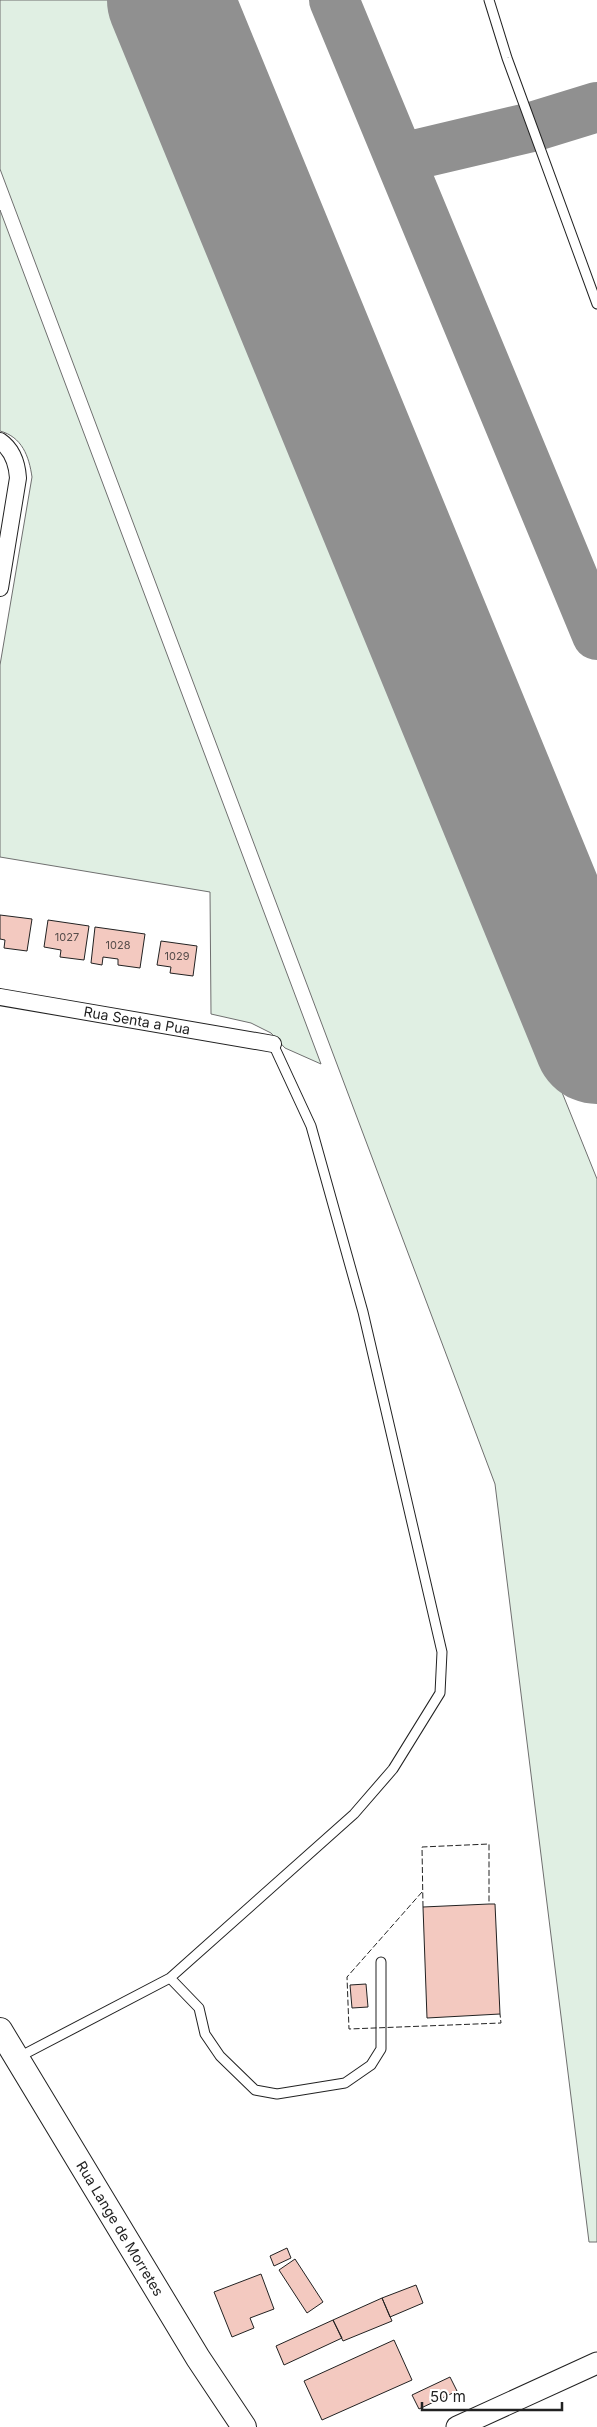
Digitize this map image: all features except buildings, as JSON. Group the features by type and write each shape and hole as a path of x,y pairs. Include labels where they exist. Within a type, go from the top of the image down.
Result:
{"main road":[{"name":"Rua Lange de Morretes","path":"0,2030 198,2358 244,2427"}],"street":[{"path":"0,588 18,478 18,466 4,445"},
{"name":"Rua Senta a Pua","path":"0,997 273,1044"},
{"path":"457,2427 597,2363"}],"lane":[{"path":"489,0 507,58 597,304"},
{"path":"17,2058 170,1978 354,1814 393,1769 440,1693 442,1652 363,1312 311,1126 273,1044"},
{"path":"170,1978 198,2008 205,2034 220,2056 255,2090 277,2094 345,2084 371,2066 381,2049 381,1962"}],"green space":[{"path":"0,0 121,0 597,1179 597,2242 589,2242 495,1484 0,169"},
{"path":"0,210 321,1064 285,1048 271,1033 251,1023 211,1014 210,892 0,857 0,665 32,477 29,462 23,448 14,438 0,431"}],"taxiway":[{"path":"334,0 597,635"},
{"path":"401,158 532,127 597,107"}],"runway":[{"path":"170,0 597,1041"}],"fence":[{"path":"423,1907 422,1847 489,1844 489,1904"},
{"path":"422,1892 347,1977 349,2029 501,2023 500,2014"}]}
